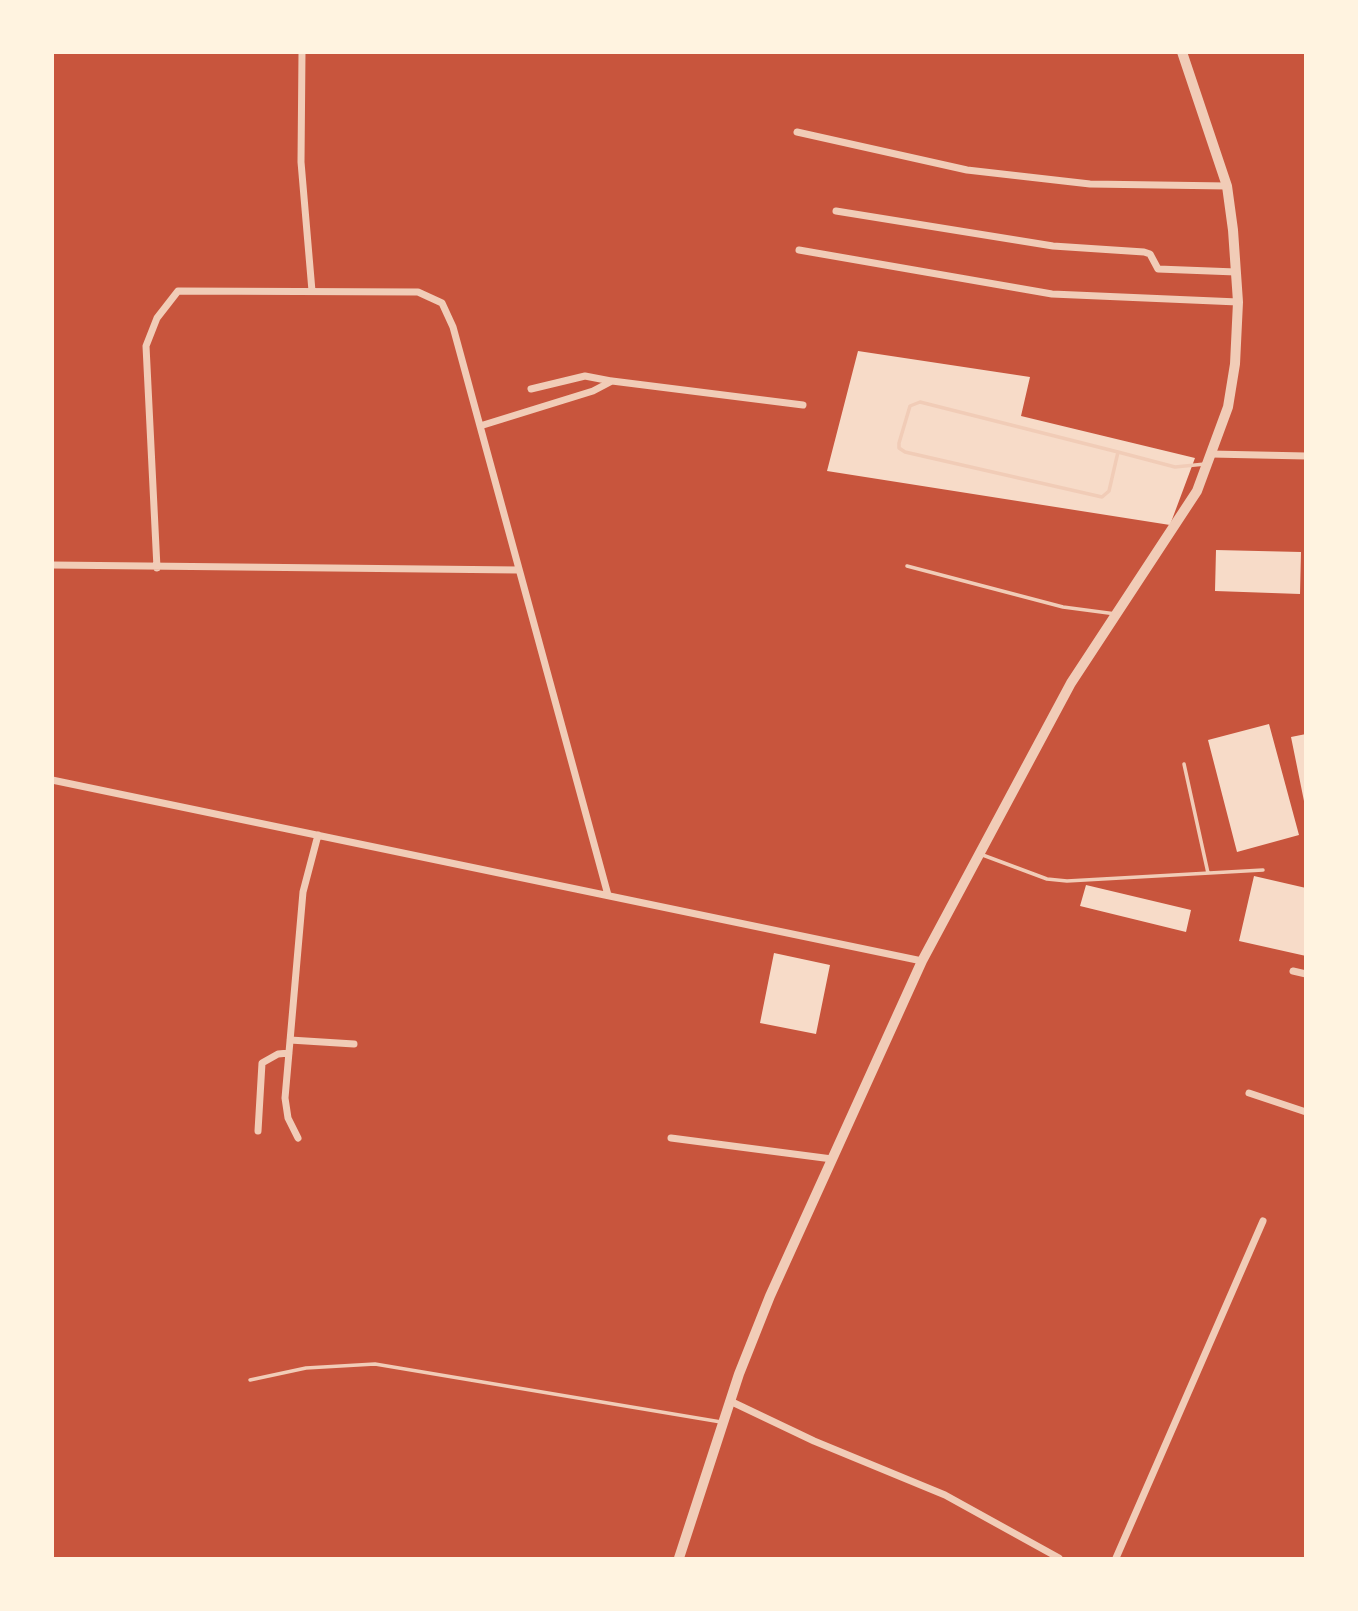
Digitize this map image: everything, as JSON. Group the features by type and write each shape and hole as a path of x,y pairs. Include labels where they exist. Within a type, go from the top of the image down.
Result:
{"street":[{"path":"302,52 301,162 312,290"},
{"path":"679,1559 730,1401 770,1296 922,961 1071,683 1197,491 1228,407 1235,364 1238,302 1227,186 1182,52"},
{"path":"797,132 967,170 1090,184 1227,186"},
{"path":"836,211 1054,246 1144,252 1150,254 1158,269 1236,272"},
{"path":"799,250 1052,294 1238,302"},
{"path":"157,568 146,346 157,318 178,291 418,292 442,303 453,327 608,895"},
{"path":"531,389 585,376 803,405"},
{"path":"480,426 593,391 612,381"},
{"path":"1210,459 1306,456"},
{"path":"52,565 518,570"},
{"path":"52,780 922,961"},
{"path":"298,1138 288,1118 285,1098 303,892 318,835"},
{"path":"1293,971 1306,974"},
{"path":"290,1040 354,1044"},
{"path":"258,1131 262,1063 278,1054 289,1053"},
{"path":"1249,1093 1306,1112"},
{"path":"671,1138 832,1159"},
{"path":"1116,1559 1264,1221"},
{"path":"730,1401 814,1441 946,1495 1059,1559"}],"lane":[{"path":"1118,452 1109,491 1102,497 905,452 899,448 899,443 909,406 920,402 1118,452 1175,467 1210,459"},
{"path":"906,566 1063,607 1118,614"},
{"path":"1185,764 1208,873"},
{"path":"978,853 1047,880 1101,881 1263,870"},
{"path":"250,1380 306,1368 375,1364 723,1423"}],"building":[{"path":"858,351 1030,377 1021,416 1195,458 1170,525 827,471"},
{"path":"1216,550 1301,552 1300,594 1215,591"},
{"path":"1269,724 1299,835 1237,852 1208,740"},
{"path":"1306,734 1306,801 1304,801 1291,737"},
{"path":"1254,876 1306,888 1306,956 1239,941"},
{"path":"1086,885 1191,910 1186,932 1080,906"},
{"path":"774,953 830,965 816,1034 760,1023"}]}
